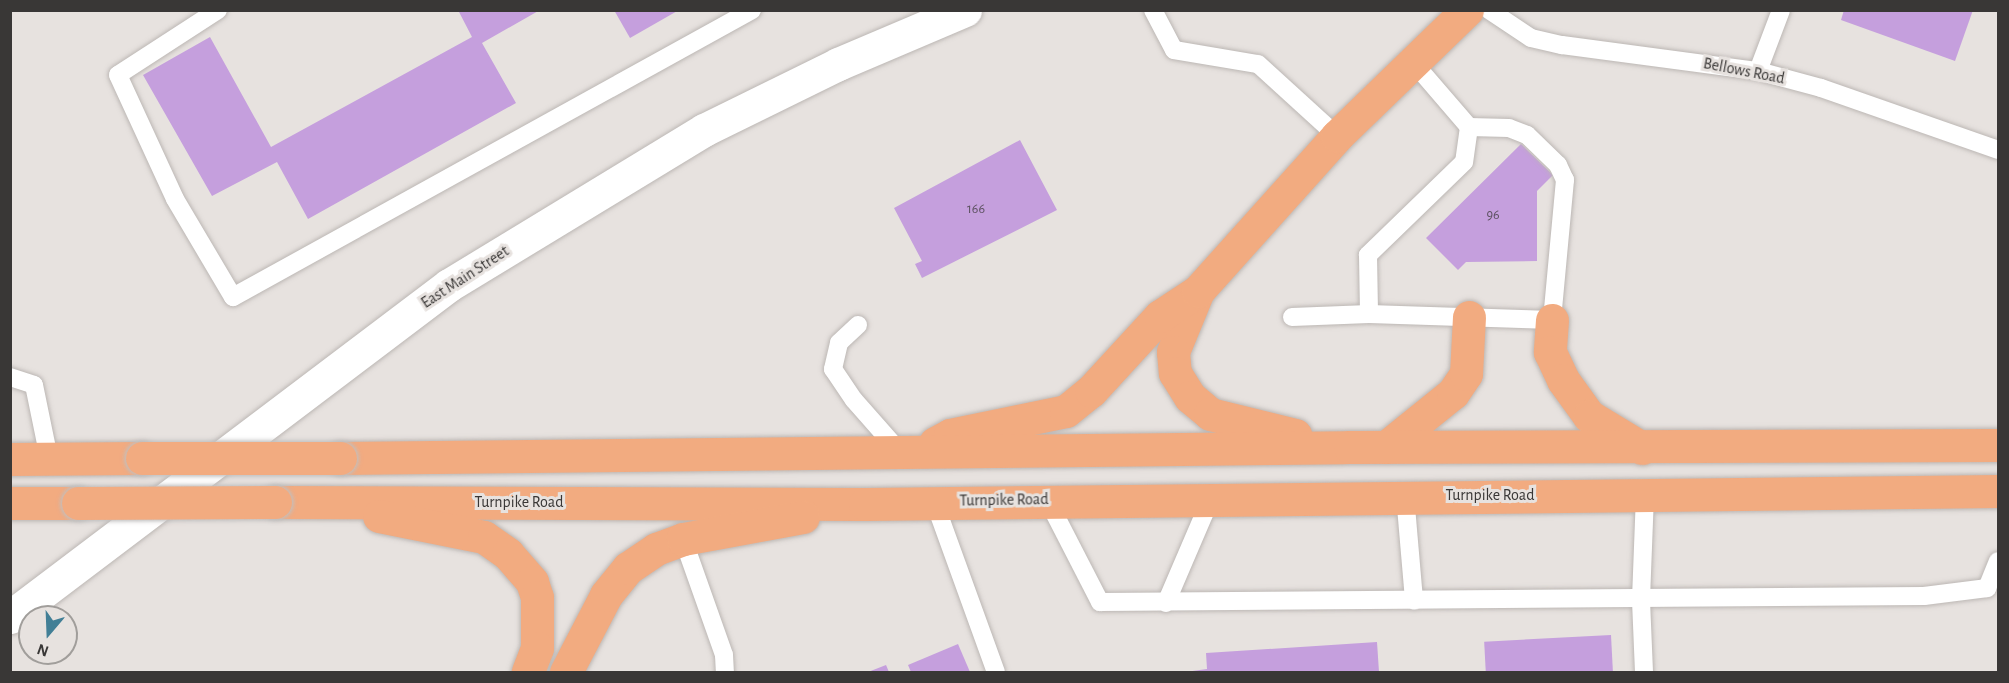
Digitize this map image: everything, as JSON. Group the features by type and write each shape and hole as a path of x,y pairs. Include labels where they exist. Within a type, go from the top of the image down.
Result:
{"highway":[{"path":"910,452 950,435 1066,411 1091,391 1160,316 1198,291 1337,136 1467,10"},
{"path":"1198,291 1173,352 1175,374 1190,397 1210,414 1350,447"},
{"path":"1386,447 1453,393 1466,374 1469,317"},
{"path":"1552,320 1550,352 1563,380 1589,416 1642,448"},
{"path":"10,459 340,458 1350,447 1642,448 1998,445"},
{"name":"Turnpike Road","path":"10,503 865,504 1047,499 1998,491"},
{"path":"319,504 484,537 508,554 532,582 537,597 537,648 528,672"},
{"path":"566,672 606,595 628,568 656,549 683,539 865,504"}],"main road":[{"name":"East Main Street","path":"10,617 449,285 704,130 838,64 965,10"}],"lane":[{"path":"218,10 118,75 175,199 233,297 752,10"},
{"path":"1153,10 1174,50 1257,64 1337,136"},
{"name":"Bellows Road","path":"1489,10 1531,38 1562,45 1758,71 1821,88 1998,150"},
{"path":"1758,71 1781,10"},
{"path":"1369,314 1368,255 1464,162 1469,128 1413,62"},
{"path":"1292,317 1369,314 1552,320 1564,180 1558,165 1527,135 1509,128 1469,128"},
{"path":"858,325 839,343 834,369 854,400 910,452"},
{"path":"10,377 34,385 49,458"},
{"path":"1405,495 1414,601"},
{"path":"1644,672 1641,599 1645,495"},
{"path":"1166,603 1211,498"},
{"path":"1047,499 1100,602 1924,597 1987,588 1998,561"},
{"path":"934,501 996,672"},
{"path":"683,539 724,655 725,672"}],"building":[{"path":"458,10 540,10 482,43 516,103 308,219 277,162 212,196 143,75 210,37 271,147 472,37"},
{"path":"614,10 679,10 630,38"},
{"path":"1844,10 1973,10 1955,61 1841,20"},
{"path":"1020,140 1057,210 922,278 915,264 922,261 894,208"},
{"path":"1521,144 1553,175 1537,191 1537,261 1466,262 1458,270 1426,238"},
{"path":"1611,635 1613,672 1486,672 1484,642"},
{"path":"1377,642 1379,672 1185,672 1207,669 1206,653"},
{"path":"958,644 970,672 911,672 908,665"},
{"path":"886,665 889,672 868,672"}]}
